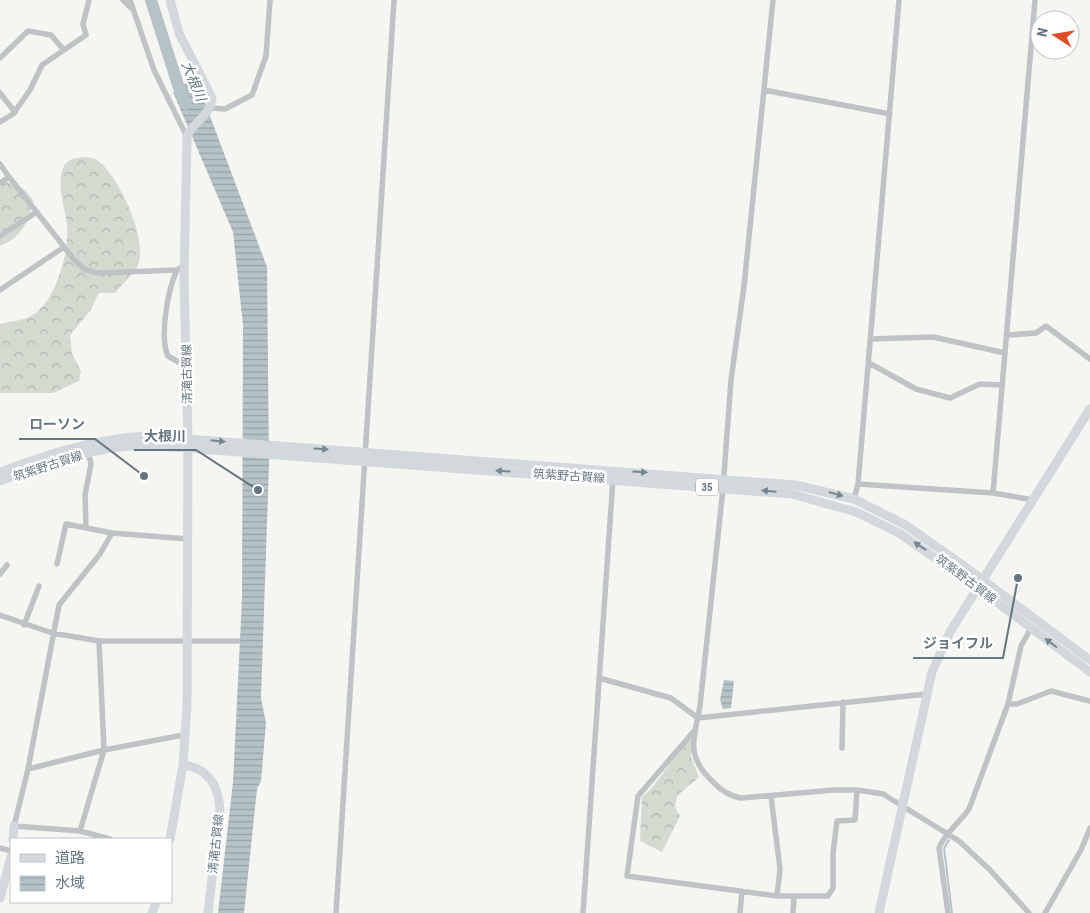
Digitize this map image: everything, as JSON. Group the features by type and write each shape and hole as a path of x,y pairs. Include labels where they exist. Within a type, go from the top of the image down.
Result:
{"main road":[{"path":"170,0 179,33 212,98 210,110 188,135"},
{"name":"清滝古賀線","path":"170,838 186,736 188,438 187,367 181,268 188,135"},
{"path":"879,913 927,694 938,655 980,584 1086,422 1090,409"},
{"name":"筑紫野古賀線","path":"0,472 106,439 148,436 188,438 237,448"},
{"name":"筑紫野古賀線","path":"0,481 88,452 125,446 272,450 792,494 856,512 899,533 980,584 1089,658"},
{"name":"筑紫野古賀線","path":"367,457 613,470 723,478 795,485 854,499 904,524 980,584 1031,628 1090,672"},
{"name":"清滝古賀線","path":"182,765 204,772 212,779 219,799 220,809 208,913"},
{"path":"13,838 14,826"},
{"path":"0,898 10,861"}],"street":[{"path":"0,122 14,112 30,90 42,65 86,35 83,24 89,0"},
{"path":"123,0 131,8"},
{"path":"130,0 131,8 154,70 188,135"},
{"path":"210,110 225,110 252,95 266,56 270,0"},
{"path":"336,913 367,457 394,0"},
{"path":"774,0 744,286 731,380 723,488 698,718 695,730 694,759 700,769 730,796 741,798 857,790 883,794 948,835 990,870 1029,913"},
{"path":"854,499 858,484 899,0"},
{"path":"993,493 1035,0"},
{"path":"0,58 28,31 51,36 64,50"},
{"path":"764,90 890,114"},
{"path":"0,93 14,112"},
{"path":"0,164 64,246 86,270 98,273 181,268 169,299 164,341 168,356 187,367"},
{"path":"0,183 9,177"},
{"path":"0,236 37,212"},
{"path":"0,290 64,246"},
{"path":"1007,335 1036,333 1046,326 1090,360"},
{"path":"870,339 933,336 1005,353"},
{"path":"868,363 916,389 950,398 980,384 1002,385"},
{"path":"86,527 85,495 91,464 88,452"},
{"path":"583,913 613,470"},
{"path":"858,484 993,493 1026,497 1034,500"},
{"path":"57,564 66,524 112,533 188,539"},
{"path":"106,838 80,831 14,826 28,769 52,633 59,605 100,554 112,533"},
{"path":"0,574 7,565"},
{"path":"24,625 38,586"},
{"path":"0,615 24,625 52,633 99,641 238,641"},
{"path":"948,913 939,848 941,842 969,809 1008,704 1021,646 1031,628"},
{"path":"80,831 104,750 99,641"},
{"path":"599,678 671,698 698,718 927,694"},
{"path":"1008,704 1017,704 1051,691 1090,701"},
{"path":"842,748 843,702"},
{"path":"695,730 638,796 627,876 777,896 824,897 831,893 837,821 855,820 857,790"},
{"path":"28,769 104,750 186,736"},
{"path":"771,796 780,870 777,896"},
{"path":"1045,913 1081,850 1090,828"},
{"path":"740,913 742,892"},
{"path":"793,913 794,896"}],"green space":[{"path":"86,157 97,160 105,168 114,179 130,209 139,242 140,256 137,267 115,293 99,293 90,311 70,335 72,354 81,371 79,381 53,393 0,393 0,324 21,320 33,315 49,298 55,287 60,274 67,236 60,182 61,175 67,162"},
{"path":"0,179 24,189 33,200 30,215 19,234 0,246"},
{"path":"688,740 691,740 691,757 699,777 677,796 675,807 680,816 662,852 640,841 642,797 651,789"}],"water":[{"path":"194,78 267,267 269,465 261,698 266,723 261,781 257,789 244,913 218,913 233,782 242,599 243,325 233,232 173,92"},
{"path":"724,680 734,681 731,708 723,709 720,700"}],"waterway":[{"name":"大根川","path":"151,0 178,85 186,104"},
{"path":"949,840 944,848 952,913"}],"place":[{"name":"ローソン","path":"144,476"},
{"name":"大根川","path":"258,490"},
{"name":"ジョイフル","path":"1018,578"}]}
